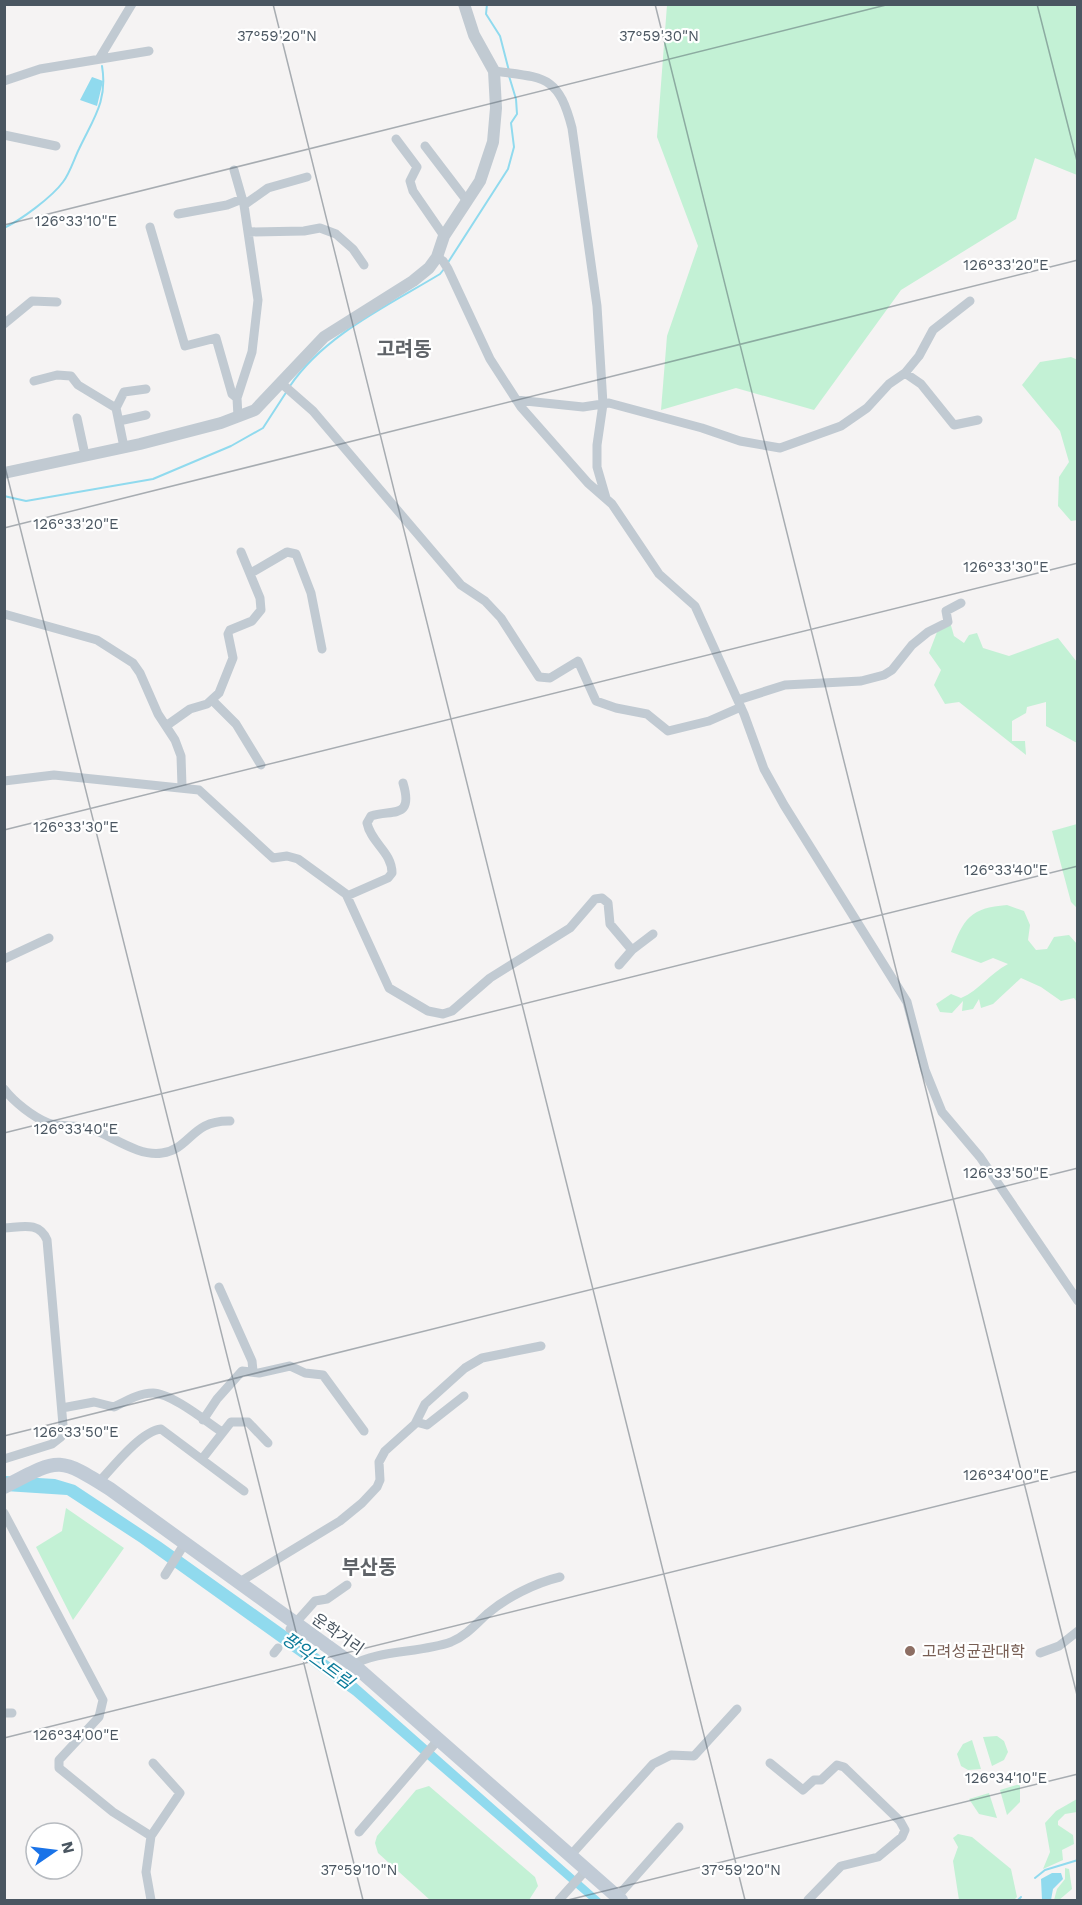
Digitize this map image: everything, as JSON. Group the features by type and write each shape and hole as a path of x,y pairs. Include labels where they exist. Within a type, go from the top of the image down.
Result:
{"main road":[{"name":"운학거리","path":"4,1487 61,1463 75,1466 99,1482 183,1547 238,1583 293,1626 353,1665 435,1743 570,1856 584,1873 619,1899"}],"street":[{"path":"99,59 132,4"},
{"path":"464,4 474,35 499,72 493,142 480,181 444,236 443,262 490,359 516,400 588,483 607,500 659,574 679,588 695,606 740,704 764,769 783,805 907,1002 925,1070 942,1112 980,1157 1077,1301"},
{"path":"4,81 40,69 149,51"},
{"path":"499,72 545,79 557,90 566,105 572,128 597,306 603,404 597,444 597,467 607,500"},
{"path":"4,135 56,146"},
{"path":"396,139 417,167 410,181 413,191 444,236"},
{"path":"425,146 467,201"},
{"path":"234,170 243,202 258,300 252,352 237,398 238,417"},
{"path":"178,214 243,202 268,188 307,177"},
{"path":"150,227 185,346 216,338 232,394 237,398"},
{"path":"248,232 304,231 320,228 336,234 353,249 364,265"},
{"path":"4,473 124,447 238,417 255,410 283,384 324,337 443,262"},
{"path":"4,324 32,301 57,302"},
{"path":"516,400 582,406 609,403 702,428 740,441 780,448 841,426 867,408 889,384 905,373 919,356 933,330 970,301"},
{"path":"905,373 921,384 954,425 978,420"},
{"path":"34,381 57,375 71,376 78,385 116,408"},
{"path":"283,384 383,490 461,585 485,601 501,618 539,677 550,678 578,661 596,701 616,708 648,714 668,731 709,721 740,704 785,685 861,681 884,675 892,670 912,645 948,622 946,611 961,603"},
{"path":"124,447 116,408 124,392 146,389"},
{"path":"119,421 146,415"},
{"path":"77,418 85,455"},
{"path":"166,726 190,709 207,704 219,693 233,658 228,634 230,630 252,621 261,610 260,598 241,552"},
{"path":"251,573 287,552 296,554 311,593 322,650"},
{"path":"4,614 97,640 133,663 181,756 182,786"},
{"path":"212,700 236,724 261,765"},
{"path":"4,781 54,775 145,786 182,786 199,790 273,858 287,856 298,860 335,884 347,896 388,988 428,1011 443,1014 452,1011 490,978 570,928 595,899 602,898 608,903 610,924 632,950"},
{"path":"347,896 388,879 392,873 388,855 374,840 367,823 371,816 395,814 405,805 407,797 403,783"},
{"path":"619,965 632,950 653,934"},
{"path":"4,959 49,938"},
{"path":"4,1089 47,1123 85,1127 136,1148 159,1154 169,1151 207,1123 230,1121"},
{"path":"4,1228 35,1226 43,1232 46,1240 62,1408 62,1437 52,1444 4,1459"},
{"path":"219,1287 252,1361 253,1371"},
{"path":"238,1583 340,1521 362,1503 377,1487 380,1480 379,1462 385,1451 416,1422 425,1404 443,1385 482,1358 541,1346"},
{"path":"203,1420 242,1371 259,1373 290,1366 304,1373 322,1375 364,1431"},
{"path":"62,1408 94,1402 114,1407 140,1395 154,1393 166,1396 222,1432"},
{"path":"416,1422 427,1425 464,1396"},
{"path":"202,1459 231,1422 245,1420 268,1443"},
{"path":"99,1482 121,1458 158,1429 244,1491"},
{"path":"4,1513 103,1700 99,1717 59,1760 58,1768 112,1812 151,1836"},
{"path":"167,1572 183,1547"},
{"path":"353,1665 364,1658 385,1656 452,1641 465,1635 488,1614 525,1590 560,1577"},
{"path":"293,1626 315,1602 327,1599 347,1585"},
{"path":"1040,1653 1059,1646 1077,1631"},
{"path":"570,1856 653,1764 671,1755 693,1756 737,1709"},
{"path":"359,1832 435,1743"},
{"path":"770,1762 803,1790 814,1780 821,1780 837,1765 844,1767 900,1821 905,1830 902,1837 878,1857 841,1866 808,1900"},
{"path":"151,1900 146,1872 151,1836 180,1793 153,1763"},
{"path":"619,1899 679,1827"},
{"path":"559,1900 584,1873"}],"green space":[{"path":"667,5 1077,5 1077,175 1035,158 1016,219 901,290 814,410 736,388 661,410 667,336 698,246 657,137"},
{"path":"1071,357 1078,360 1078,520 1071,521 1058,506 1059,477 1069,462 1060,431 1022,385 1040,362"},
{"path":"950,622 954,636 964,643 969,635 977,633 983,648 1009,656 1058,638 1077,662 1077,743 1046,726 1046,702 1027,707 1026,713 1012,721 1012,741 1025,741 1026,755 959,702 945,704 934,685 941,670 929,653 937,632"},
{"path":"1078,824 1077,908 1071,902 1052,831"},
{"path":"1007,905 1024,911 1030,925 1028,940 1036,950 1047,949 1054,937 1069,935 1077,944 1077,1002 1074,998 1061,1001 1041,987 1021,978 993,1004 981,1008 979,999 973,1009 962,1011 963,1001 952,1013 940,1012 936,1004 951,994 961,998 968,995 1008,964 993,958 981,963 951,952 960,931 970,917 984,909"},
{"path":"66,1508 124,1548 73,1620 36,1547 62,1531"},
{"path":"997,1736 1004,1741 1008,1752 1004,1760 992,1766 983,1737"},
{"path":"972,1740 981,1769 968,1770 961,1766 957,1754 963,1744"},
{"path":"1020,1784 1020,1802 1007,1815 1000,1790"},
{"path":"429,1786 535,1877 538,1886 529,1900 430,1900 378,1853 375,1843 377,1836 416,1790"},
{"path":"989,1793 997,1818 979,1814 969,1799"},
{"path":"1077,1799 1077,1812 1065,1814 1058,1821 1058,1825 1073,1835 1074,1844 1062,1850 1063,1860 1043,1869 1050,1852 1045,1823 1056,1811"},
{"path":"958,1834 972,1837 1011,1869 1017,1897 1014,1900 959,1900 953,1861 958,1847 953,1838"},
{"path":"1065,1868 1069,1869 1072,1889 1059,1900 1054,1900 1057,1889 1065,1879"}],"water":[{"path":"92,77 103,81 97,106 80,100"},
{"name":"팡익스트림","path":"5,1476 55,1479 75,1485 161,1542 345,1673 602,1900 590,1900 353,1695 139,1542 67,1495 5,1491"},
{"path":"1052,1873 1061,1873 1063,1879 1053,1889 1051,1900 1042,1900 1041,1879"}],"waterway":[{"path":"487,4 486,14 500,36 509,71"},
{"path":"4,228 44,201 65,178 101,100 102,66"},
{"path":"447,264 508,169 514,147 511,123 517,114 516,99 509,76"},
{"path":"290,386 304,368 339,336 440,274 444,269"},
{"path":"4,496 26,501 153,479 231,446 263,428 287,391"},
{"path":"1035,1878 1045,1870 1078,1860"},
{"path":"1018,1900 1021,1897"}],"place":[{"name":"고려성균관대학","path":"910,1651"}],"district":[{"name":"고려동","path":"404,349"},
{"name":"부산동","path":"369,1567"}]}
